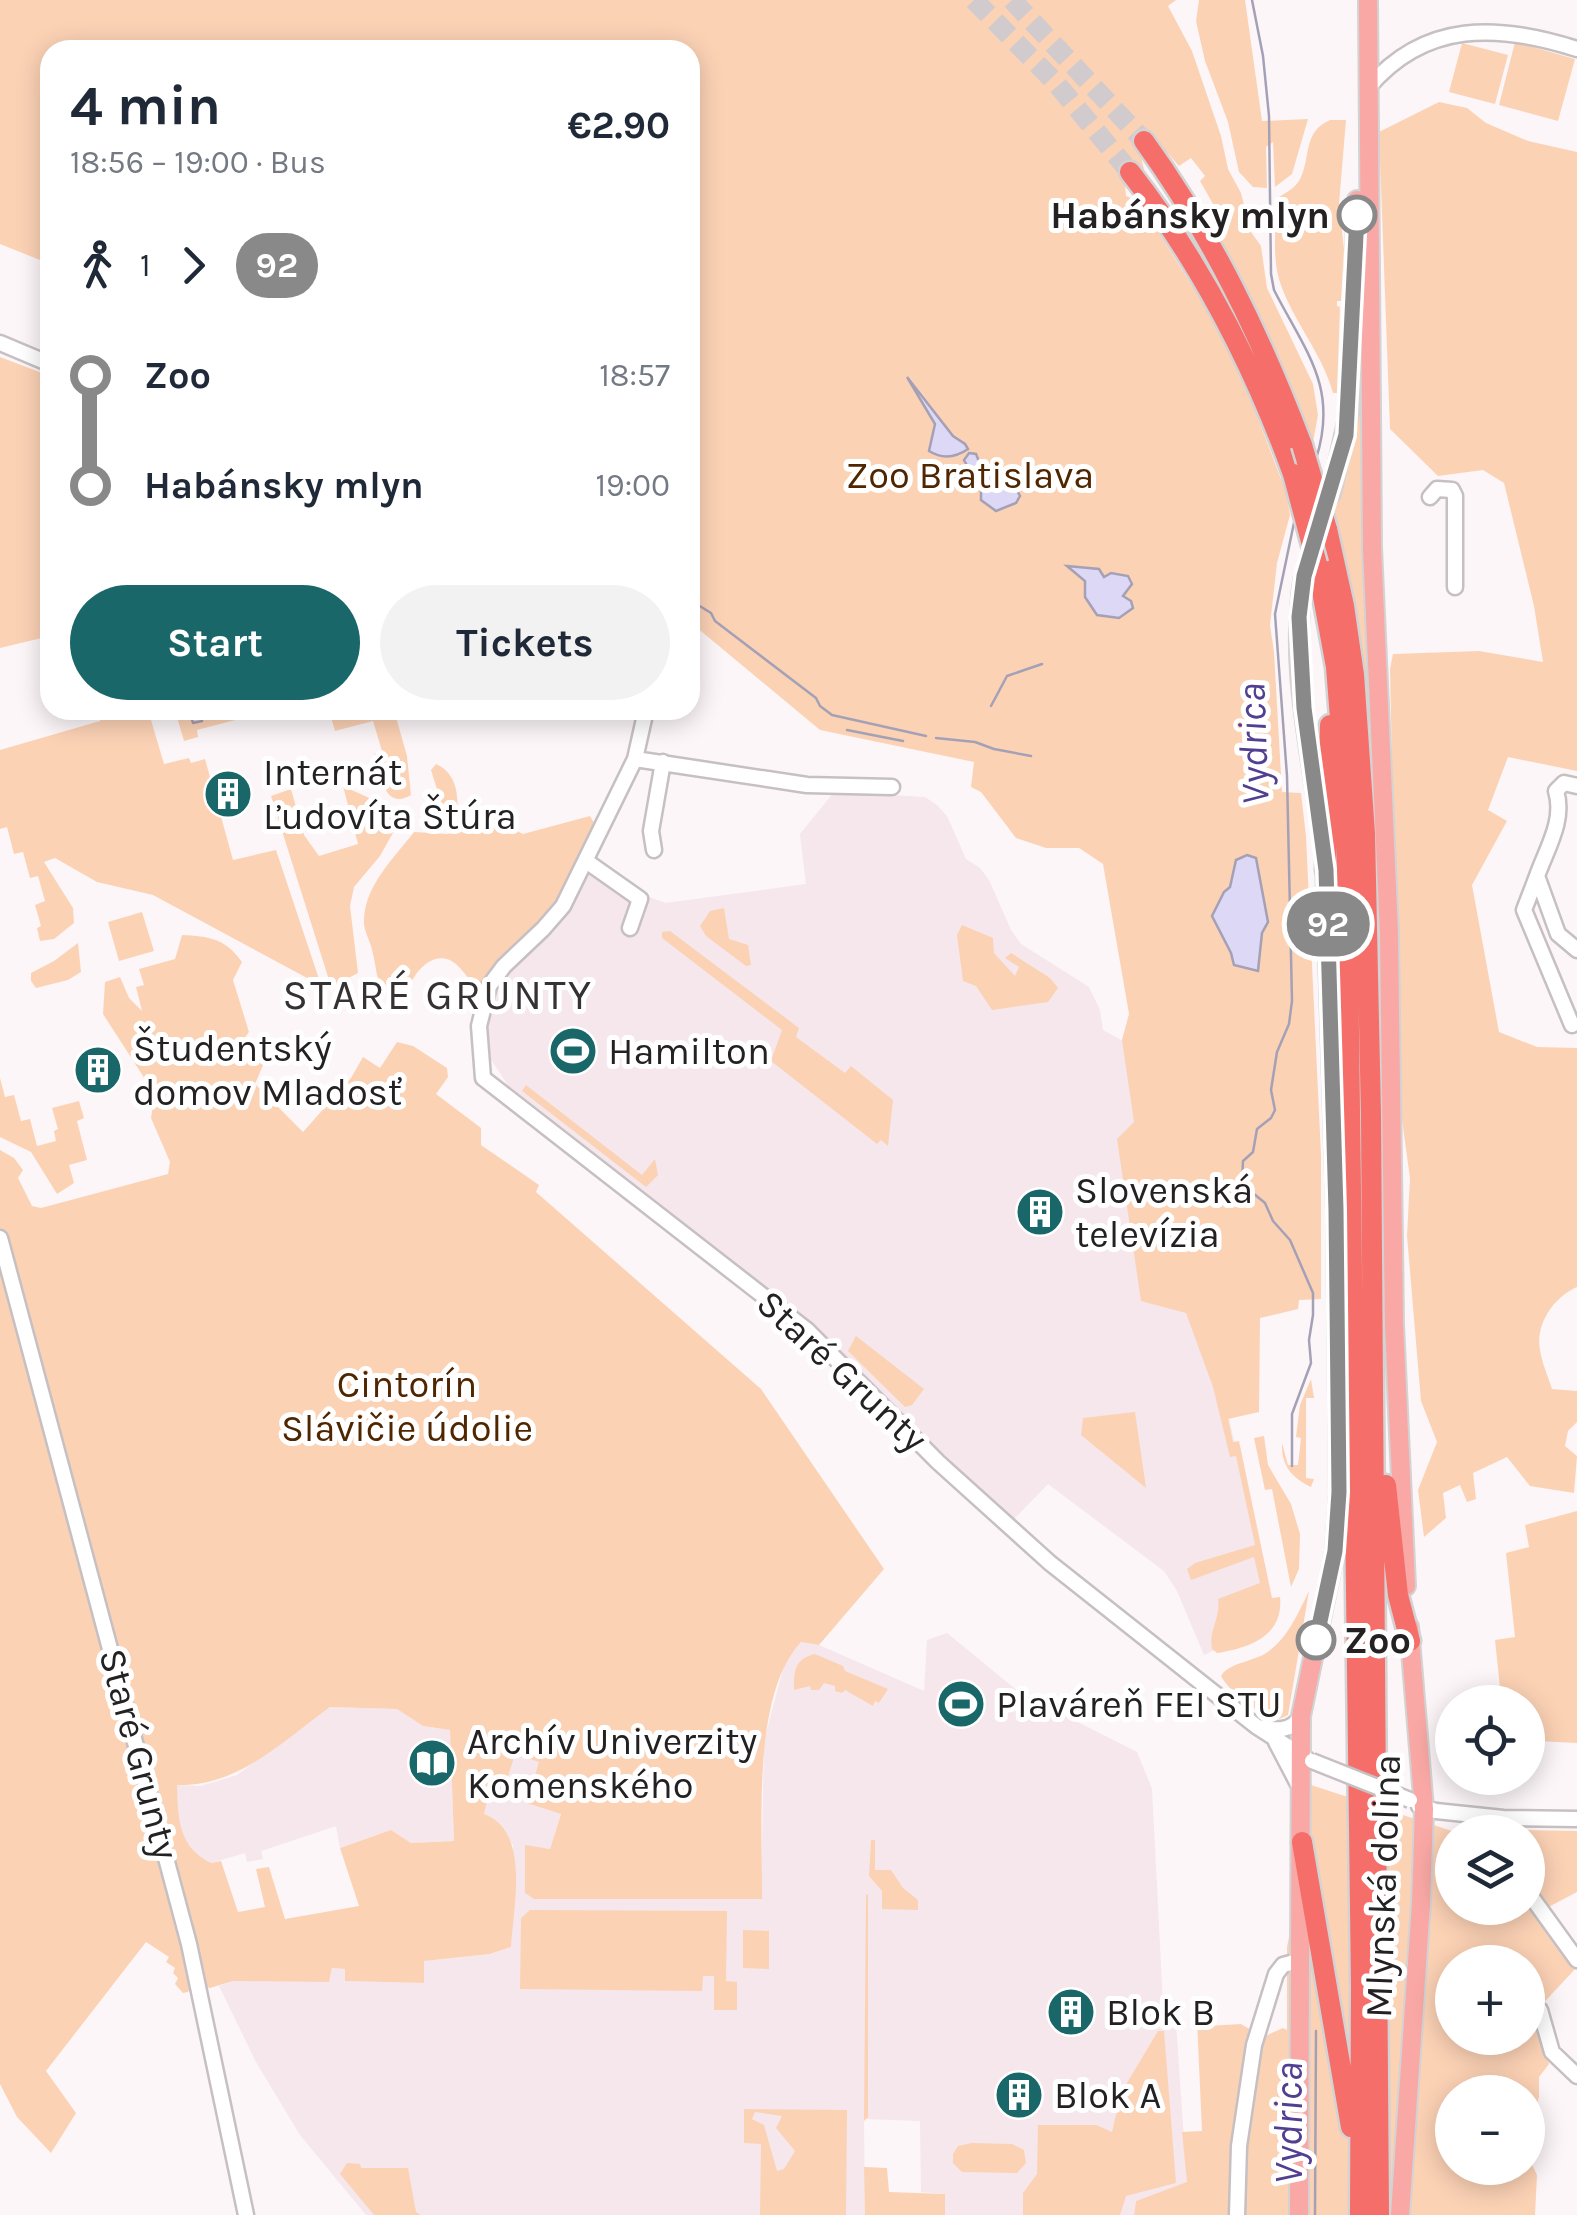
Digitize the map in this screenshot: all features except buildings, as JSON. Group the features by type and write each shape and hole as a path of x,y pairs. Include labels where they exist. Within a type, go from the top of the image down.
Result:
{"highway":[{"path":"1144,141 1216,253 1261,344 1302,446 1327,529 1349,640 1361,752 1368,989 1380,2215"},
{"path":"1130,172 1178,237 1251,367 1292,474 1311,570 1332,642 1342,724 1351,1078 1360,2215"},
{"path":"1326,870 1332,642"},
{"path":"1373,1358 1398,1596 1410,1641"},
{"path":"1302,1842 1361,2188"}],"main road":[{"name":"Mlynská dolina","path":"1357,0 1363,94 1372,547 1389,933 1394,1324 1410,1641 1424,1799 1400,2215"},
{"name":"Mlynská dolina","path":"1362,67 1368,0"},
{"name":"Mlynská dolina","path":"1331,494 1349,413 1363,94"},
{"path":"1299,2215 1300,1789 1306,1758 1302,1716 1335,1551 1339,1492 1326,870 1301,669 1299,617 1311,570"}],"street":[{"path":"1362,67 1448,36 1525,35 1577,49"},
{"path":"1363,94 1400,55"},
{"path":"0,344 40,360"},
{"path":"1430,497 1437,489 1452,490 1454,496 1455,587"},
{"name":"Staré Grunty","path":"644,720 635,759 556,916 489,986 479,1026 483,1078 807,1330 1050,1564 1276,1741 1306,1758 1470,1815"},
{"path":"635,759 807,785 892,787"},
{"path":"654,850 651,832 663,762"},
{"path":"1570,785 1556,791 1559,818 1524,910 1572,1025"},
{"path":"586,861 640,899 630,928"},
{"path":"1537,876 1558,934 1577,950"},
{"name":"Staré Grunty","path":"0,1238 190,1944 246,2215"},
{"path":"1256,1726 1287,1729 1302,1716"},
{"path":"1276,1741 1300,1789"},
{"path":"1423,1839 1446,1818 1460,1812"},
{"name":"Staré Grunty","path":"1545,1822 1577,1819"},
{"path":"1545,1916 1577,1960"},
{"path":"1236,2215 1239,2146 1254,2045 1276,1974 1284,1965 1298,1961"},
{"path":"1545,2028 1552,2052 1577,2076"}],"shaded area":[{"path":"907,377 953,436 968,449 949,456 929,451 935,424"},
{"path":"969,453 976,454 980,464 996,478 1003,475 1012,481 1020,496 1016,503 996,511 981,500 981,491 964,460"},
{"path":"1067,566 1099,569 1104,577 1111,573 1128,576 1132,584 1123,596 1133,608 1119,618 1097,615 1085,597 1085,581"},
{"path":"834,792 925,797 937,805 947,816 966,859 989,880 1021,944 1089,987 1100,1010 1103,1030 1152,1057 1268,1600 1215,1650 1204,1655 1177,1591 1164,1571 1048,1484 1013,1520 904,1418 810,1322 509,1087 490,1058 484,1025 489,996 501,975 562,915 596,856 646,896 666,903 806,884 800,834"},
{"path":"1247,855 1256,858 1268,922 1262,933 1258,971 1234,965 1212,916 1230,887 1236,860"},
{"path":"947,1633 1020,1693 1137,1752 1152,1789 1164,2024 1176,2023 1187,2183 1136,2201 1134,2215 945,2215 945,2194 921,2192 920,2121 864,2119 865,2215 366,2215 300,2135 256,2062 219,1986 233,1981 329,1982 332,1968 345,1969 345,1981 423,1983 424,1961 490,1954 511,1947 513,1845 484,1814 484,1800 487,1786 504,1790 515,1754 540,1762 561,1813 550,1849 525,1846 761,1899 764,1741 786,1658 801,1642 819,1645 924,1691 927,1640"},
{"path":"330,1707 397,1709 423,1726 450,1730 454,1841 411,1843 391,1830 340,1848 336,1826 261,1851 263,1859 247,1862 245,1853 211,1863 197,1855 179,1831 176,1785 201,1786 237,1775"}],"green space":[{"name":"Zoo Bratislava","path":"0,0 1176,0 1168,6 1192,51 1228,169 1241,193 1251,232 1261,246 1267,288 1313,384 1318,415 1313,442 1254,305 1217,234 1213,204 1200,181 1205,176 1191,158 1179,166 1153,137 1138,146 1144,169 1139,168 1125,185 1126,196 1139,201 1214,321 1254,408 1286,492 1290,515 1277,563 1270,625 1282,792 1301,793 1306,836 1321,1155 1321,1299 1299,1300 1298,1309 1260,1318 1259,1412 1228,1419 1233,1442 1239,1441 1272,1598 1280,1597 1280,1610 1270,1631 1229,1651 1217,1653 1212,1649 1218,1599 1260,1583 1254,1557 1191,1580 1187,1569 1255,1545 1236,1456 1230,1457 1213,1387 1186,1313 1141,1301 1117,1139 1134,1122 1122,1040 1129,1014 1103,864 1079,848 1046,848 1016,838 981,792 971,787 974,762 820,730 700,630 700,40 40,40 40,260 0,244"},
{"path":"1199,0 1245,0 1262,121 1308,119 1292,174 1275,187 1273,142 1266,147 1267,188 1253,187 1239,172 1228,122 1205,61 1196,21"},
{"path":"1515,42 1575,59 1558,121 1499,105"},
{"path":"1462,43 1508,55 1495,104 1449,92"},
{"path":"1439,102 1467,108 1486,123 1528,141 1577,152 1577,771 1508,757 1488,810 1507,821 1472,885 1499,1032 1537,1047 1577,1048 1577,1287 1548,1312 1539,1340 1552,1389 1577,1391 1577,1422 1568,1431 1565,1446 1577,1456 1574,1493 1530,1486 1507,1457 1473,1473 1476,1499 1467,1502 1460,1485 1443,1493 1446,1518 1424,1537 1418,1490 1437,1442 1421,1401 1407,1236 1410,1178 1399,1098 1390,669 1393,654 1479,651 1543,662 1534,606 1504,483 1483,470 1438,476 1390,429 1379,132"},
{"path":"1330,120 1346,120 1339,204 1344,249 1341,301 1337,301 1337,393 1333,393 1322,364 1284,294 1275,250 1277,199 1299,181 1315,131"},
{"path":"1362,245 1364,563 1371,734 1357,615 1333,508 1351,451 1357,409"},
{"path":"0,357 40,372 40,638 0,648"},
{"path":"151,720 164,764 205,759 233,860 276,850 320,982 153,895 97,882 55,858 44,862 73,908 74,923 54,939 40,941 37,928 41,926 35,905 45,901 38,876 30,878 23,852 14,854 7,827 0,829 0,750 100,721"},
{"path":"178,720 235,720 197,730 198,737 184,741"},
{"path":"332,720 397,720 407,756 411,795 395,798 385,788 374,754 382,751 373,721 335,731"},
{"path":"436,764 448,772 454,784 457,812 445,815 431,770"},
{"path":"343,786 389,807 407,808 380,856 354,887 350,906 358,973 337,984 329,980 271,796 291,789 304,835 319,856 358,844"},
{"path":"501,813 507,826 523,834 590,816 596,826 548,916 484,983 479,996 460,968 443,958 420,969 407,994 389,1000 379,980 364,924 375,884 414,832 448,834 464,829 466,833 472,831 469,821"},
{"path":"724,908 729,939 748,945 751,965 746,966 706,936 700,926 710,911"},
{"path":"142,912 154,951 119,961 108,922"},
{"path":"962,925 993,938 994,953 1015,976 1019,967 1005,958 1011,953 1050,978 1058,988 1048,1002 992,1010 976,986 963,981 957,935"},
{"path":"670,931 799,1028 796,1037 845,1073 851,1066 893,1100 888,1146 881,1140 877,1144 771,1061 782,1030 662,938 662,932"},
{"name":"Cintorín Slávičie údolie","path":"182,935 216,940 242,962 233,980 249,1032 238,1047 266,1058 255,1084 303,1132 351,1078 363,1057 380,1068 397,1042 413,1046 447,1068 448,1077 436,1094 481,1128 481,1145 539,1185 536,1192 761,1389 884,1569 819,1645 801,1642 785,1665 774,1695 763,1764 762,1899 534,1899 525,1893 525,1845 550,1849 561,1814 527,1803 539,1762 515,1754 504,1790 488,1786 484,1800 484,1814 499,1823 514,1853 516,1892 511,1947 490,1954 424,1961 424,1983 345,1981 345,1969 332,1968 329,1982 233,1981 210,1988 192,1983 188,1992 183,1993 175,1984 175,1968 166,1962 169,1957 146,1942 46,2071 76,2113 51,2153 17,2117 0,2084 0,1150 14,1158 23,1170 18,1178 32,1206 41,1208 168,1174 170,1162 151,1118 154,1099 103,1014 105,982 120,977 129,998 142,1011 136,987 144,985 139,969 175,959","holes":["330,1707 397,1709 423,1726 450,1730 454,1841 411,1843 391,1830 340,1848 359,1906 285,1919 269,1867 256,1869 265,1907 238,1912 221,1861 211,1863 186,1840 179,1820 177,1785 199,1784 240,1770"]},
{"path":"78,943 81,972 68,980 36,988 31,973"},
{"path":"0,1078 5,1097 14,1095 21,1121 30,1119 37,1146 56,1141 54,1131 58,1129 52,1108 79,1101 84,1118 77,1121 87,1160 69,1165 74,1183 57,1194 31,1152 0,1137"},
{"path":"526,1085 642,1175 655,1159 658,1175 646,1187 522,1091"},
{"path":"856,1336 924,1389 912,1405 905,1407 848,1351"},
{"path":"1311,1379 1314,1398 1306,1398 1306,1478 1314,1479 1311,1487 1289,1470 1282,1443 1288,1465 1298,1465 1300,1405"},
{"path":"1135,1412 1146,1488 1081,1435 1083,1418"},
{"path":"1264,1436 1268,1465 1291,1504 1300,1534 1299,1569 1291,1587 1272,1489 1265,1490 1254,1438"},
{"path":"1577,1511 1577,1743 1545,1741 1545,1685 1500,1685 1495,1640 1515,1637 1506,1553 1529,1547 1525,1525"},
{"path":"1309,1591 1288,1715 1277,1720 1246,1702 1221,1676 1276,1645"},
{"path":"815,1654 888,1689 873,1706 824,1683 819,1690 811,1690 810,1686 794,1690 797,1667"},
{"path":"1308,1784 1435,1825 1435,1925 1545,1925 1545,1921 1576,1968 1545,2001 1545,1945 1435,1945 1435,2055 1545,2055 1545,2046 1549,2064 1541,2075 1435,2075 1435,2185 1536,2185 1535,2215 1134,2215 1136,2201 1187,2182 1182,2132 1202,2131 1197,2021 1207,2026 1241,2024 1263,2037 1283,2028 1287,2030 1287,1947 1310,1829"},
{"path":"1545,1830 1577,1831 1577,1892 1545,1909"},
{"path":"871,1840 875,1840 875,1870 891,1870 903,1888 918,1900 918,1910 882,1909 882,1891 869,1876"},
{"path":"866,1895 868,2117 864,2121"},
{"path":"530,1910 727,1911 726,1981 737,1982 737,2010 714,2010 714,1976 703,1976 702,1991 520,1989 521,1918"},
{"path":"743,1930 769,1931 769,1969 743,1968"},
{"path":"1158,2031 1164,2031 1176,2183 1126,2196 1120,2215 1023,2215 1023,2193 1037,2174 1038,2125 1096,2125 1112,2132 1121,2093"},
{"path":"744,2109 847,2110 846,2215 760,2215 761,2144 744,2143","holes":["755,2112 782,2116 776,2128 795,2151 784,2169 777,2171 764,2125 752,2119"]},
{"path":"1012,2144 1024,2150 1026,2163 1017,2173 962,2172 953,2163 953,2154 958,2146"},
{"path":"347,2163 360,2164 361,2168 408,2168 416,2212 421,2215 374,2215 340,2174"},
{"path":"864,2167 887,2168 889,2192 945,2194 945,2215 865,2215"}],"waterway":[{"name":"Vydrica","path":"1252,0 1269,116 1271,274 1274,290 1307,351 1321,390 1324,411 1316,459"},
{"name":"Vydrica","path":"1292,1466 1292,1414 1311,1363 1313,1293 1290,1240 1273,1221 1265,1203 1242,1184 1243,1161 1253,1152 1257,1129 1275,1110 1271,1090 1292,1001 1287,776 1275,614 1295,518"},
{"path":"700,606 832,715 926,736"},
{"path":"991,706 1007,676 1042,664"},
{"path":"192,720 202,721"},
{"path":"847,730 903,741"},
{"path":"936,738 975,742 1031,756"},
{"name":"Vydrica","path":"1315,2215 1316,2031"}],"tunnel":[{"path":"974,0 1056,83 1130,172"},
{"path":"1012,0 1144,141"}],"bus line":[{"name":"92","path":"1316,1640 1335,1551 1339,1492 1336,1210 1326,870 1304,708 1299,617 1304,576 1346,435 1357,215"}],"place":[{"name":"Habánsky mlyn","path":"1357,215"},
{"name":"Internát Ľudovíta Štúra","path":"228,794"},
{"name":"Hamilton","path":"573,1051"},
{"name":"Študentský domov Mladosť","path":"98,1070"},
{"name":"Slovenská televízia","path":"1040,1212"},
{"name":"Zoo","path":"1316,1640"},
{"name":"Plaváreň FEI STU","path":"961,1704"},
{"name":"Archív Univerzity Komenského","path":"432,1763"},
{"name":"Blok B","path":"1071,2012"},
{"name":"Blok A","path":"1019,2095"}],"district":[{"name":"STARÉ GRUNTY","path":"438,995"}]}
